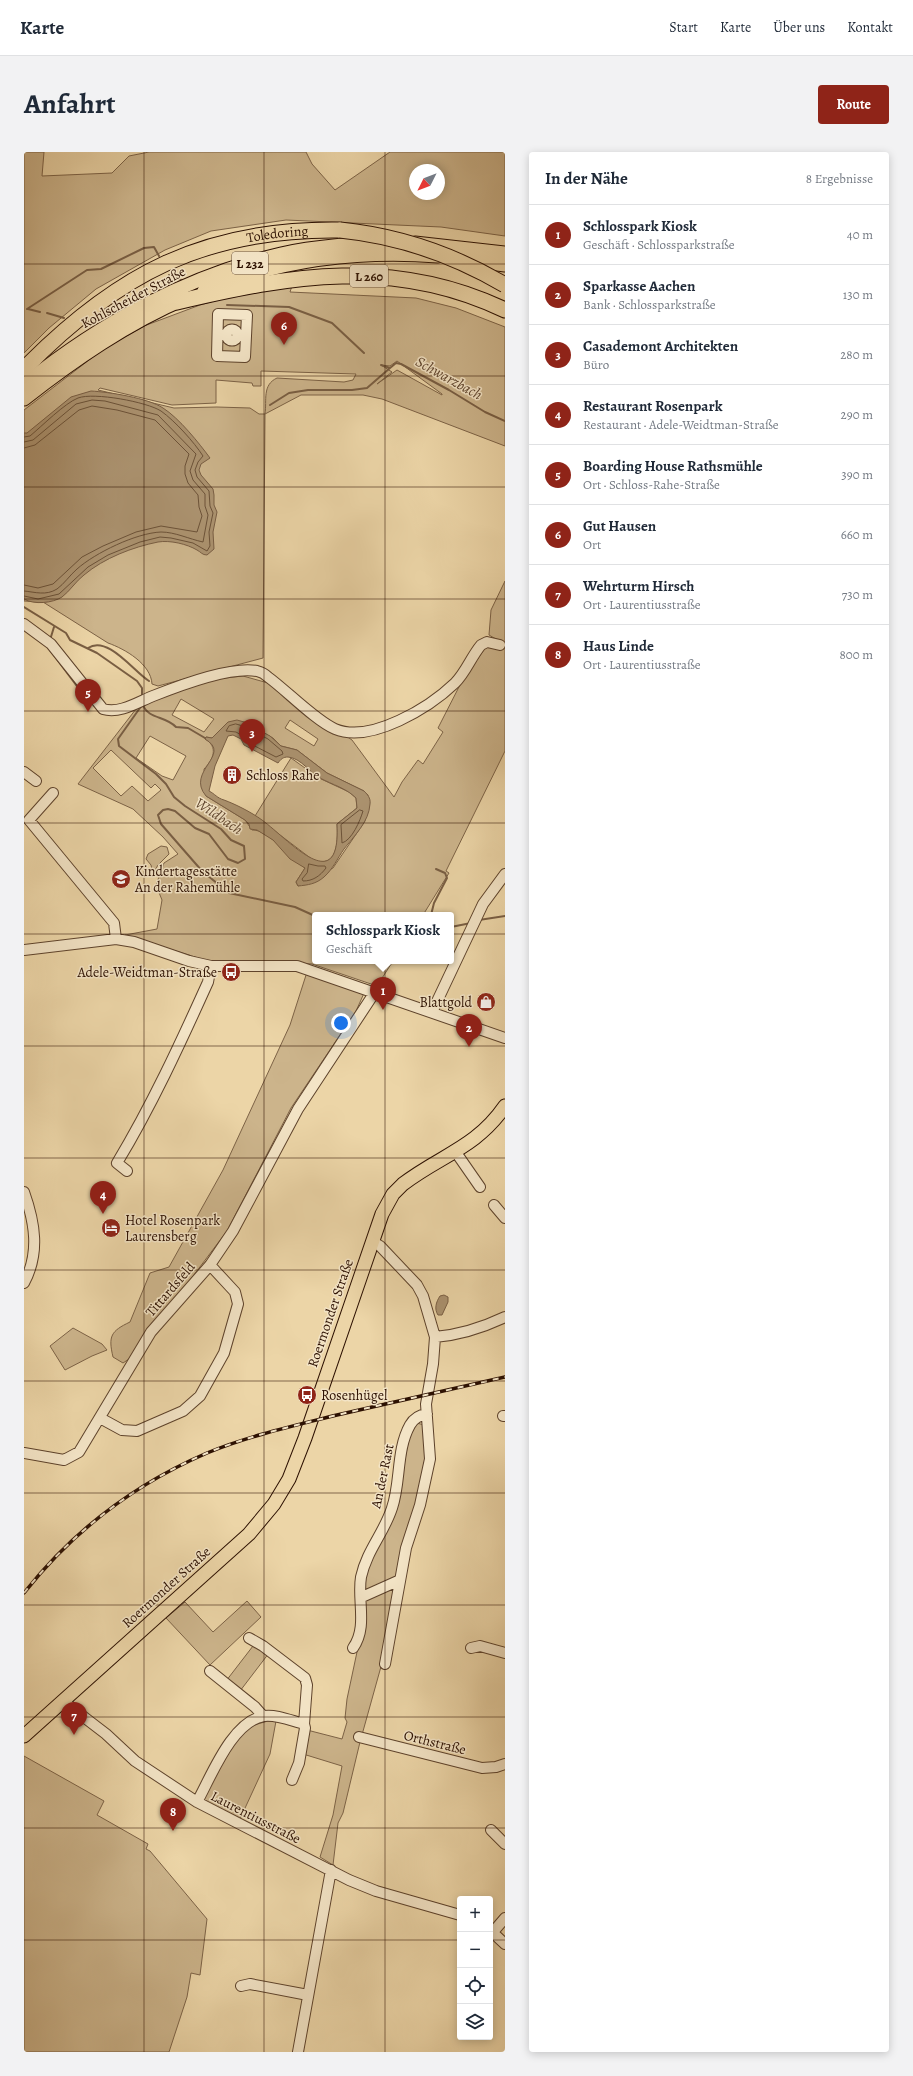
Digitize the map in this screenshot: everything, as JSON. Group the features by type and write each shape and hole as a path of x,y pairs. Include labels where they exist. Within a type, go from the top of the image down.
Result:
{"highway":[{"name":"Toledoring","path":"24,369 94,305 128,282 165,263 190,253 254,235 310,230 340,230 365,233 430,249 457,260 505,285"},
{"name":"L 260","path":"177,302 276,280 360,275 400,279 432,285 466,294 505,310"}],"main road":[{"name":"Kohlscheider Straße","path":"24,385 55,361 97,333 171,292 222,272 269,258 332,246 398,242 433,243 505,253"},
{"name":"Kohlscheider Straße","path":"24,399 89,351 149,315 212,287 262,271 285,265 336,257 389,254 437,255 505,265"},
{"name":"Roermonder Straße","path":"24,1736 249,1534 278,1499 289,1479 305,1438 372,1241 382,1214 393,1194 403,1184 476,1139 488,1128 505,1106"}],"street":[{"path":"218,314 232,314 247,315 246,357 217,356 218,314"},
{"path":"231,356 232,340 236,339 237,334 236,331 232,329 232,314"},
{"path":"24,624 49,642 103,709 122,709 174,687 226,673 259,671 327,725 349,734 392,724 410,715 454,684 481,645 487,642 500,645"},
{"path":"24,772 36,781"},
{"path":"53,793 29,820 114,923 116,939"},
{"path":"432,1012 480,910 505,874"},
{"path":"24,950 116,939 134,942 189,962 211,966 297,966 505,1038"},
{"path":"127,1171 117,1163 160,1086 208,982 211,966"},
{"name":"Tittardsfeld","path":"24,1453 59,1460 70,1459 80,1452 144,1345 176,1302 210,1265 235,1228 298,1109 375,992"},
{"path":"455,1151 480,1187"},
{"path":"24,1192 34,1224 35,1240 32,1260 24,1283"},
{"path":"494,1205 505,1218"},
{"path":"372,1241 380,1246 417,1285 423,1296 434,1337 433,1364 426,1404 430,1459 420,1505 406,1548 385,1664"},
{"path":"100,1418 122,1430 130,1432 138,1431 189,1408 200,1396 224,1353 238,1304 235,1292 210,1265"},
{"path":"434,1337 445,1336 479,1327 505,1317"},
{"name":"An der Rast","path":"353,1648 356,1644 362,1619 361,1578 368,1555 392,1508 404,1441 409,1426 419,1415 427,1414"},
{"path":"362,1597 400,1580"},
{"path":"249,1638 263,1646 305,1678 307,1685 305,1728 299,1763 292,1780"},
{"path":"471,1648 480,1646 505,1653"},
{"path":"210,1672 255,1707 263,1716"},
{"name":"Laurentiusstraße","path":"63,1701 106,1734 135,1761 197,1802 331,1870 376,1891 457,1914"},
{"path":"197,1802 230,1741 245,1726 263,1716 272,1716 304,1724"},
{"name":"Orthstraße","path":"359,1737 482,1768 496,1767 505,1764"},
{"path":"491,1830 505,1844"},
{"path":"298,2052 331,1870"},
{"path":"493,1930 505,1918"},
{"path":"493,1932 505,1944"},
{"path":"241,1986 250,1984 308,1995"}],"shaded area":[{"path":"24,152 44,152 42,176 112,173 129,156 149,152 306,152 312,164 335,190 390,152 505,152 505,236 441,227 286,220 211,231 165,250 96,289 49,328 24,353"},
{"path":"292,286 290,292 416,298 456,308 505,327 505,446 382,399 363,395 301,395 265,414 263,658 158,686 152,684 151,677 147,670 129,653 108,643 43,602 24,601 24,410 102,350 144,326 200,305 253,290","holes":["397,361 442,394 442,395 397,370 377,384 392,372 381,365 390,366","261,371 356,374 353,380 344,382 277,378 272,381 267,389 265,414 259,414 250,408 174,408 98,390 100,388 172,405 216,403 216,380 252,383 253,386 261,386"]},
{"path":"505,581 505,751 446,871 449,873 425,912 312,912 312,964 211,962 125,935 157,929 162,900 156,885 164,863 178,854 163,837 133,809 78,784 136,709 161,697 216,679 243,676 268,683 352,740 394,797 402,782 418,760 423,764 443,732 438,728 462,681 486,647 501,642 489,635 491,610","holes":["181,699 214,719 204,732 172,715","290,720 318,739 314,746 285,728","244,722 273,738 281,746 297,750 327,773 364,791 368,795 365,821 333,868 298,886 296,882 305,868 272,839 265,834 252,830 245,820 206,796 204,769 212,758 213,750 212,746 205,739 206,737 212,738","150,736 186,756 173,780 162,776 136,758","111,750 151,788 155,784 161,790 148,801 132,786 121,796 93,768"]},
{"path":"291,758 319,778 349,792 356,798 357,808 337,824 335,852 327,861 321,862 313,860 255,816"},
{"path":"161,846 167,847 169,854 158,865 153,874 151,865 146,859 148,854"},
{"path":"312,964 391,964 377,986"},
{"path":"307,972 365,991 356,1011 291,1108 227,1231 132,1357 123,1363 113,1357 111,1344 112,1335 119,1328 130,1322 150,1273 169,1267 223,1170 290,1025"},
{"path":"73,1328 102,1344 107,1350 65,1370 50,1346"},
{"path":"417,1423 424,1425 427,1459 399,1570 392,1588 394,1590 382,1663 360,1742 343,1813 338,1823 333,1865 320,1857 333,1815 342,1766 303,1754 307,1730 342,1739 347,1722 345,1718 347,1699 364,1619 365,1580 371,1556 396,1509 408,1443 413,1426"},
{"path":"247,1601 261,1617 210,1665 166,1618 185,1602 213,1632"},
{"path":"253,1646 263,1649 269,1653 240,1691 226,1681"},
{"path":"268,1721 276,1721 270,1754 240,1819 203,1800 239,1735 254,1725"},
{"path":"24,1756 104,1801 97,1815 148,1844 146,1849 150,1851 207,1919 200,1975 191,1973 187,1997 169,2052 24,2052"}],"water":[{"path":"91,391 128,396 156,404 176,418 210,458 201,464 199,470 201,475 213,489 214,505 217,512 213,532 214,549 207,555 188,546 173,542 158,542 139,547 100,563 81,577 65,595 54,601 38,603 28,601 24,599 24,433 27,433 71,397"},
{"path":"237,720 244,722 270,736 281,746 297,750 327,773 364,791 368,796 370,800 369,811 364,823 344,849 330,871 315,883 298,886 296,882 305,868 290,859 273,840 257,830 250,829 249,824 245,820 206,796 201,787 201,779 214,751 212,745 205,739 206,737 212,738 228,722","holes":["233,735 241,739 244,745 278,763 282,758 286,757 297,760 316,776 344,789 356,798 357,808 337,824 336,847 330,858 322,861 310,858 258,817 209,791 215,766 228,736"]},
{"path":"444,1295 448,1297 448,1302 442,1315 438,1315 436,1310 437,1303 440,1296"}],"waterway":[{"name":"Schwarzbach","path":"27,309 87,270 101,269 144,248 154,247 159,256"},
{"name":"Schwarzbach","path":"169,275 181,280"},
{"name":"Schwarzbach","path":"227,305 289,307 332,323 364,353"},
{"path":"28,309 40,312"},
{"path":"47,313 64,318"},
{"name":"Schwarzbach","path":"381,365 390,368 396,363 401,364 449,390 485,412 505,421"},
{"path":"270,405 289,393 308,390 352,390 367,388 390,368"},
{"name":"Wildbach","path":"24,607 66,633 70,640 97,653 137,681 142,688 142,697"},
{"path":"50,640 54,627"},
{"path":"88,648 96,645 104,646 112,650 149,681"},
{"path":"47,646 85,697"},
{"name":"Wildbach","path":"142,705 118,739 119,746 156,774 166,784 174,797 185,806 221,829 231,840 244,846 245,859 238,863 228,859 209,834 195,828 175,811 168,809 163,810 158,815 161,824 202,871 229,893 295,907 312,915"},
{"path":"143,705 145,710 149,713 172,723 176,727 188,728 205,738"},
{"path":"432,912 434,903 447,878 445,873 436,869"},
{"name":"Wildbach","path":"479,920 505,916"},
{"name":"Wildbach","path":"454,926 471,923"}],"railway":[{"path":"24,1593 43,1571 84,1530 130,1495 180,1465 238,1441 287,1427 505,1377"}],"place":[{"name":"Gut Hausen","path":"284,345"},
{"name":"Boarding House Rathsmühle","path":"88,712"},
{"name":"Casademont Architekten","path":"252,752"},
{"name":"Schloss Rahe","path":"232,775"},
{"name":"Kindertagesstätte An der Rahemühle","path":"121,879"},
{"name":"Adele-Weidtman-Straße","path":"231,972"},
{"name":"Blattgold","path":"486,1002"},
{"name":"Schlosspark Kiosk","path":"383,1010"},
{"name":"Sparkasse Aachen","path":"469,1047"},
{"name":"Restaurant Rosenpark","path":"103,1214"},
{"name":"Hotel Rosenpark Laurensberg","path":"111,1228"},
{"name":"Rosenhügel","path":"307,1395"},
{"name":"Wehrturm Hirsch","path":"74,1735"},
{"name":"Haus Linde","path":"173,1831"}]}
